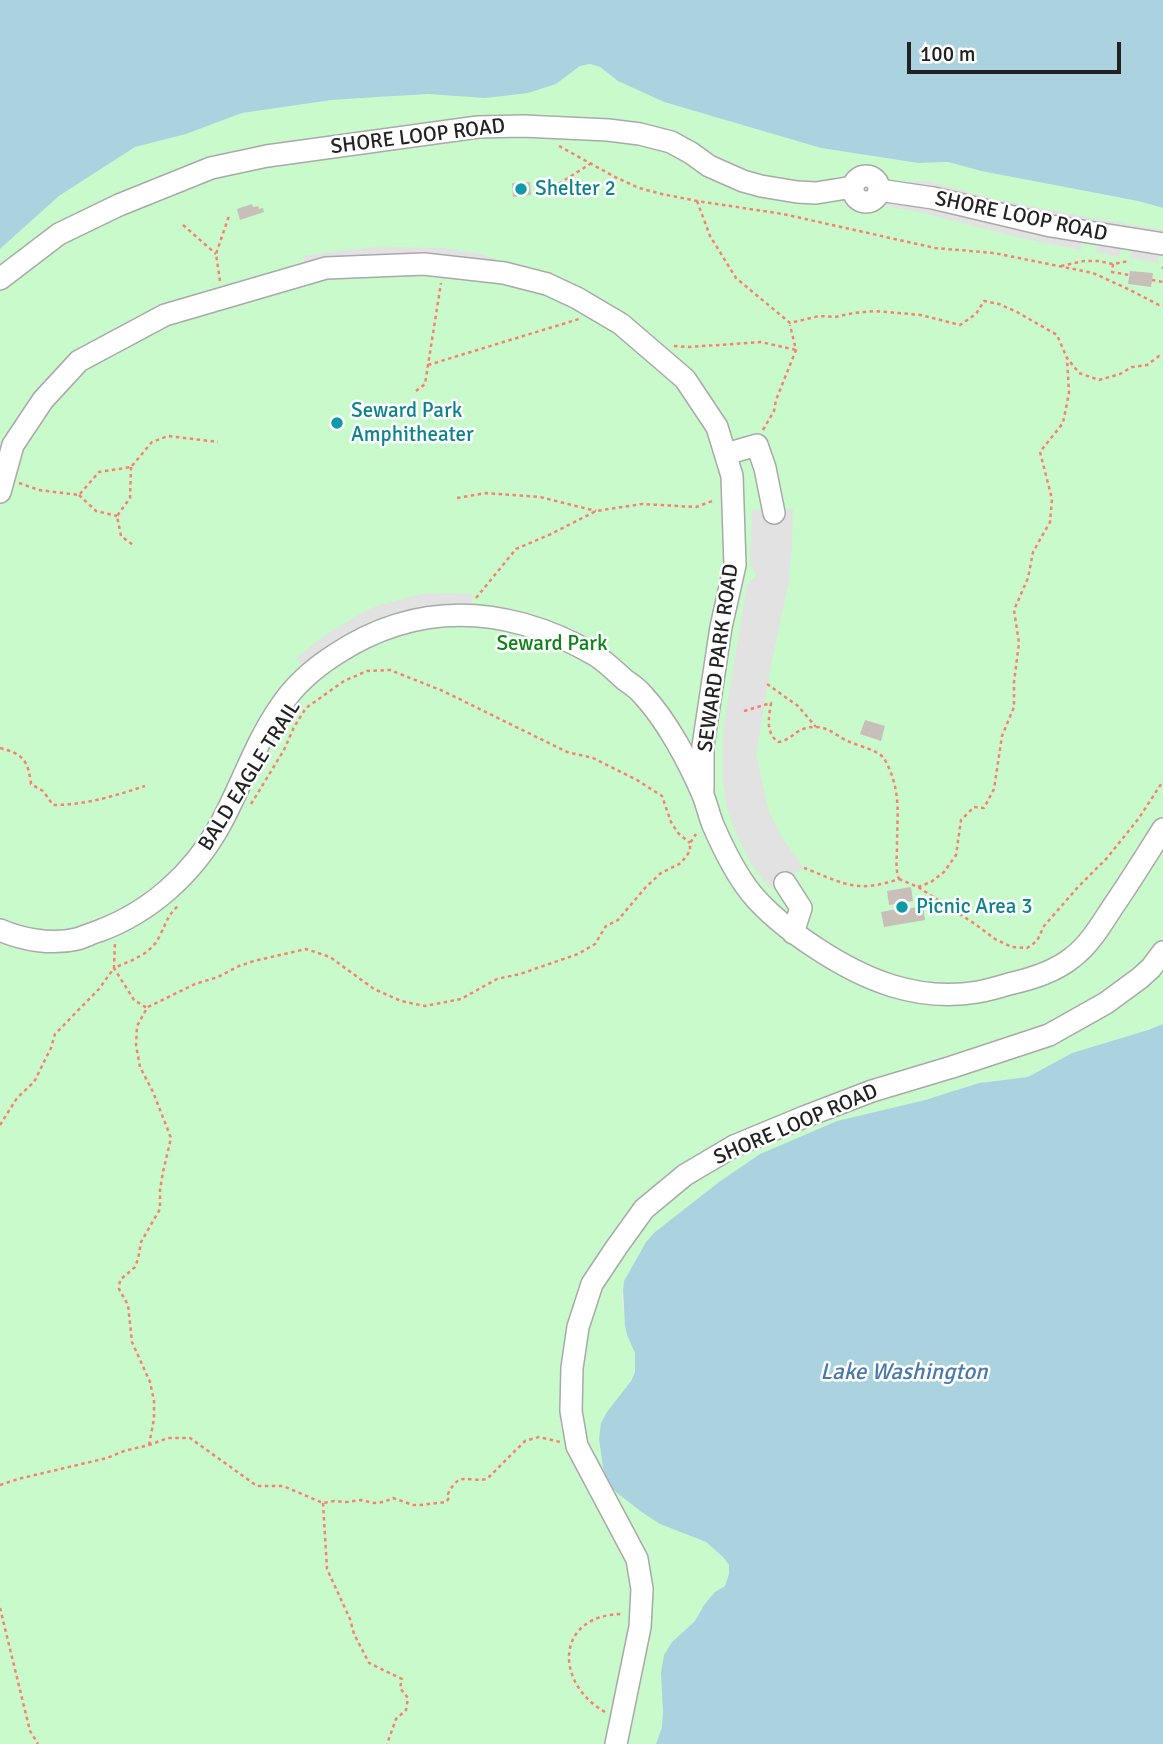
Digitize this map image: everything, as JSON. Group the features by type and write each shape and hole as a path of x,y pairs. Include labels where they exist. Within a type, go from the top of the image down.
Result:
{"street":[{"name":"SHORE LOOP ROAD","path":"0,279 59,234 119,205 211,168 267,156 478,127 523,126 640,134 671,142 709,166 761,186 816,193 853,187 856,198 864,202 872,201 879,190 933,198 1051,226 1163,244"},
{"name":"SEWARD PARK ROAD","path":"2,485 13,445 43,400 79,361 165,314 326,268 424,264 504,273 547,284 621,324 685,379 717,426 726,454 732,476 735,565 721,627 704,746 703,795"},
{"path":"726,454 757,446 765,468 774,513"},
{"name":"SEWARD PARK ROAD","path":"0,930 11,935 49,942 77,939 116,925 170,890 200,856 219,828 279,708 313,669 353,643 383,629 405,621 436,616 495,617 551,633 597,656 642,693 668,727 703,795 713,825 737,874 754,897 793,933 845,967 900,989 949,994 978,992 1048,972 1074,957 1096,933 1163,829"},
{"path":"785,883 801,908 793,933"},
{"name":"SHORE LOOP ROAD","path":"616,1744 640,1627 642,1589 637,1559 577,1446 571,1411 572,1368 578,1328 592,1284 644,1209 685,1175 734,1146 872,1091 1049,1035 1106,1003 1140,978 1163,952"}],"path":[{"path":"556,145 639,188 697,201 783,214 935,248 994,253 1093,273 1163,305"},
{"path":"538,190 557,185 590,164"},
{"path":"697,201 710,236 736,278 790,323 796,349 774,411 758,438 757,446"},
{"path":"223,298 216,254 229,216"},
{"path":"183,225 216,254"},
{"path":"1057,266 1084,261 1113,264 1129,261"},
{"path":"1113,264 1112,272 1129,275"},
{"path":"416,391 425,384 443,266"},
{"path":"1152,280 1163,282"},
{"path":"790,323 819,316 835,317 875,312 921,315 960,325 976,314 984,300 1017,312 1057,335 1067,358 1079,373 1099,380 1120,374 1132,367 1147,365 1159,356 1163,357"},
{"path":"428,365 601,312"},
{"path":"646,345 689,347 761,342 796,349"},
{"path":"918,887 931,882 944,872 957,855 961,820 974,807 984,808 994,789 1002,736 1014,707 1018,643 1014,610 1028,578 1033,552 1050,523 1052,499 1040,452 1063,424 1069,393 1067,358"},
{"path":"133,545 121,536 117,516 130,498 131,467 152,442 169,436 218,442"},
{"path":"79,495 99,472 131,467"},
{"path":"2,485 79,495 96,511 117,516"},
{"path":"457,498 486,493 540,497 596,511"},
{"path":"475,615 475,599 516,549 596,511 642,503 696,507 733,495"},
{"name":"BALD EAGLE TRAIL","path":"250,807 285,750 294,727 306,708 344,681 367,671 390,670 443,691 568,752 593,758 638,780 662,796 671,822 678,833 690,843"},
{"path":"767,684 798,706 816,726"},
{"path":"744,711 771,703 769,728 778,742 787,740 796,732 816,726 869,748 885,759 898,799 899,879"},
{"path":"0,748 20,754 29,768 31,784 43,791 53,805 97,801 145,786"},
{"path":"804,868 843,883 860,886 899,879 918,887 995,939 1012,947 1027,948 1037,941 1044,926 1107,858 1139,818 1163,781"},
{"path":"149,1445 154,1401 150,1382 132,1342 128,1305 119,1289 120,1280 135,1267 141,1242 160,1209 160,1190 171,1138 140,1067 136,1045 137,1026 148,1007 195,984 229,973 254,961 306,949 330,957 374,989 401,1001 425,1006 461,999 497,979 579,954 595,944 606,926 618,920 645,888 661,873 681,863 690,851 690,843 698,831"},
{"path":"0,1125 17,1098 34,1082 55,1034 99,989 114,968 145,955 159,939 168,915 185,899"},
{"path":"116,925 114,968 134,1000 148,1007"},
{"path":"0,1485 107,1458 168,1438 190,1438 257,1486 283,1486 323,1503 361,1500 374,1503 393,1498 413,1505 446,1502 453,1484 458,1480 486,1479 525,1441 539,1437 577,1446"},
{"path":"323,1503 327,1569 354,1634 369,1662 402,1679 400,1688 408,1698 406,1710 396,1719 387,1744"},
{"path":"0,1608 30,1731 38,1744"},
{"path":"622,1716 606,1713 584,1697 570,1668 568,1649 578,1632 590,1620 603,1615 640,1614"}],"green space":[{"name":"Seward Park","path":"590,63 618,81 664,102 821,148 918,163 948,162 1163,208 1163,1024 1072,1053 1028,1077 979,1083 925,1100 837,1121 760,1154 719,1182 646,1242 624,1281 622,1296 627,1335 635,1353 635,1372 599,1439 603,1468 617,1493 660,1524 706,1542 729,1565 725,1586 704,1605 695,1621 672,1642 662,1727 656,1744 0,1744 0,249 59,196 135,147 186,134 242,113 332,100 556,84 580,66"}],"shaded area":[{"path":"928,181 995,199 994,205 1001,206 1003,201 1088,217 1087,223 1092,224 1093,218 1163,230 1158,263 1130,258 1131,248 1121,246 1119,257 1096,252 1098,242 1083,239 1081,250 884,206 887,183"},
{"path":"379,247 444,248 496,259 493,267 307,266 303,256"},
{"path":"793,509 789,581 756,755 769,812 781,836 804,868 769,888 750,862 727,809 723,782 723,731 747,584 757,575 750,564 752,510"},
{"path":"421,594 473,594 471,606 397,612 343,635 303,667 296,658 324,636 365,611"}],"water":[{"path":"0,0 1163,0 1163,208 948,162 918,163 821,148 664,102 618,81 600,67 590,64 580,66 556,84 528,93 485,98 428,94 332,100 242,113 186,134 135,147 59,196 0,249"},
{"name":"Lake Washington","path":"1163,1024 1163,1744 656,1744 662,1727 661,1673 664,1655 672,1642 695,1621 715,1592 725,1586 729,1565 706,1542 660,1524 617,1493 608,1483 603,1468 599,1439 601,1423 635,1372 635,1353 625,1325 624,1281 646,1242 719,1182 760,1154 837,1121 925,1100 979,1083 1028,1077 1072,1053"}],"building":[{"name":"Shelter 2","path":"530,182 531,195 513,197 512,183"},
{"path":"252,204 253,207 263,208 264,212 240,220 237,209"},
{"path":"1130,271 1153,273 1151,287 1128,284"},
{"path":"865,720 885,726 881,741 860,734"},
{"name":"Picnic Area 3","path":"911,887 913,901 906,902 907,909 923,906 925,920 884,927 881,912 897,909 896,904 889,905 887,891"}],"place":[{"name":"Shelter 2","path":"521,189"},
{"name":"Seward Park Amphitheater","path":"337,423"},
{"name":"Picnic Area 3","path":"902,907"}]}
